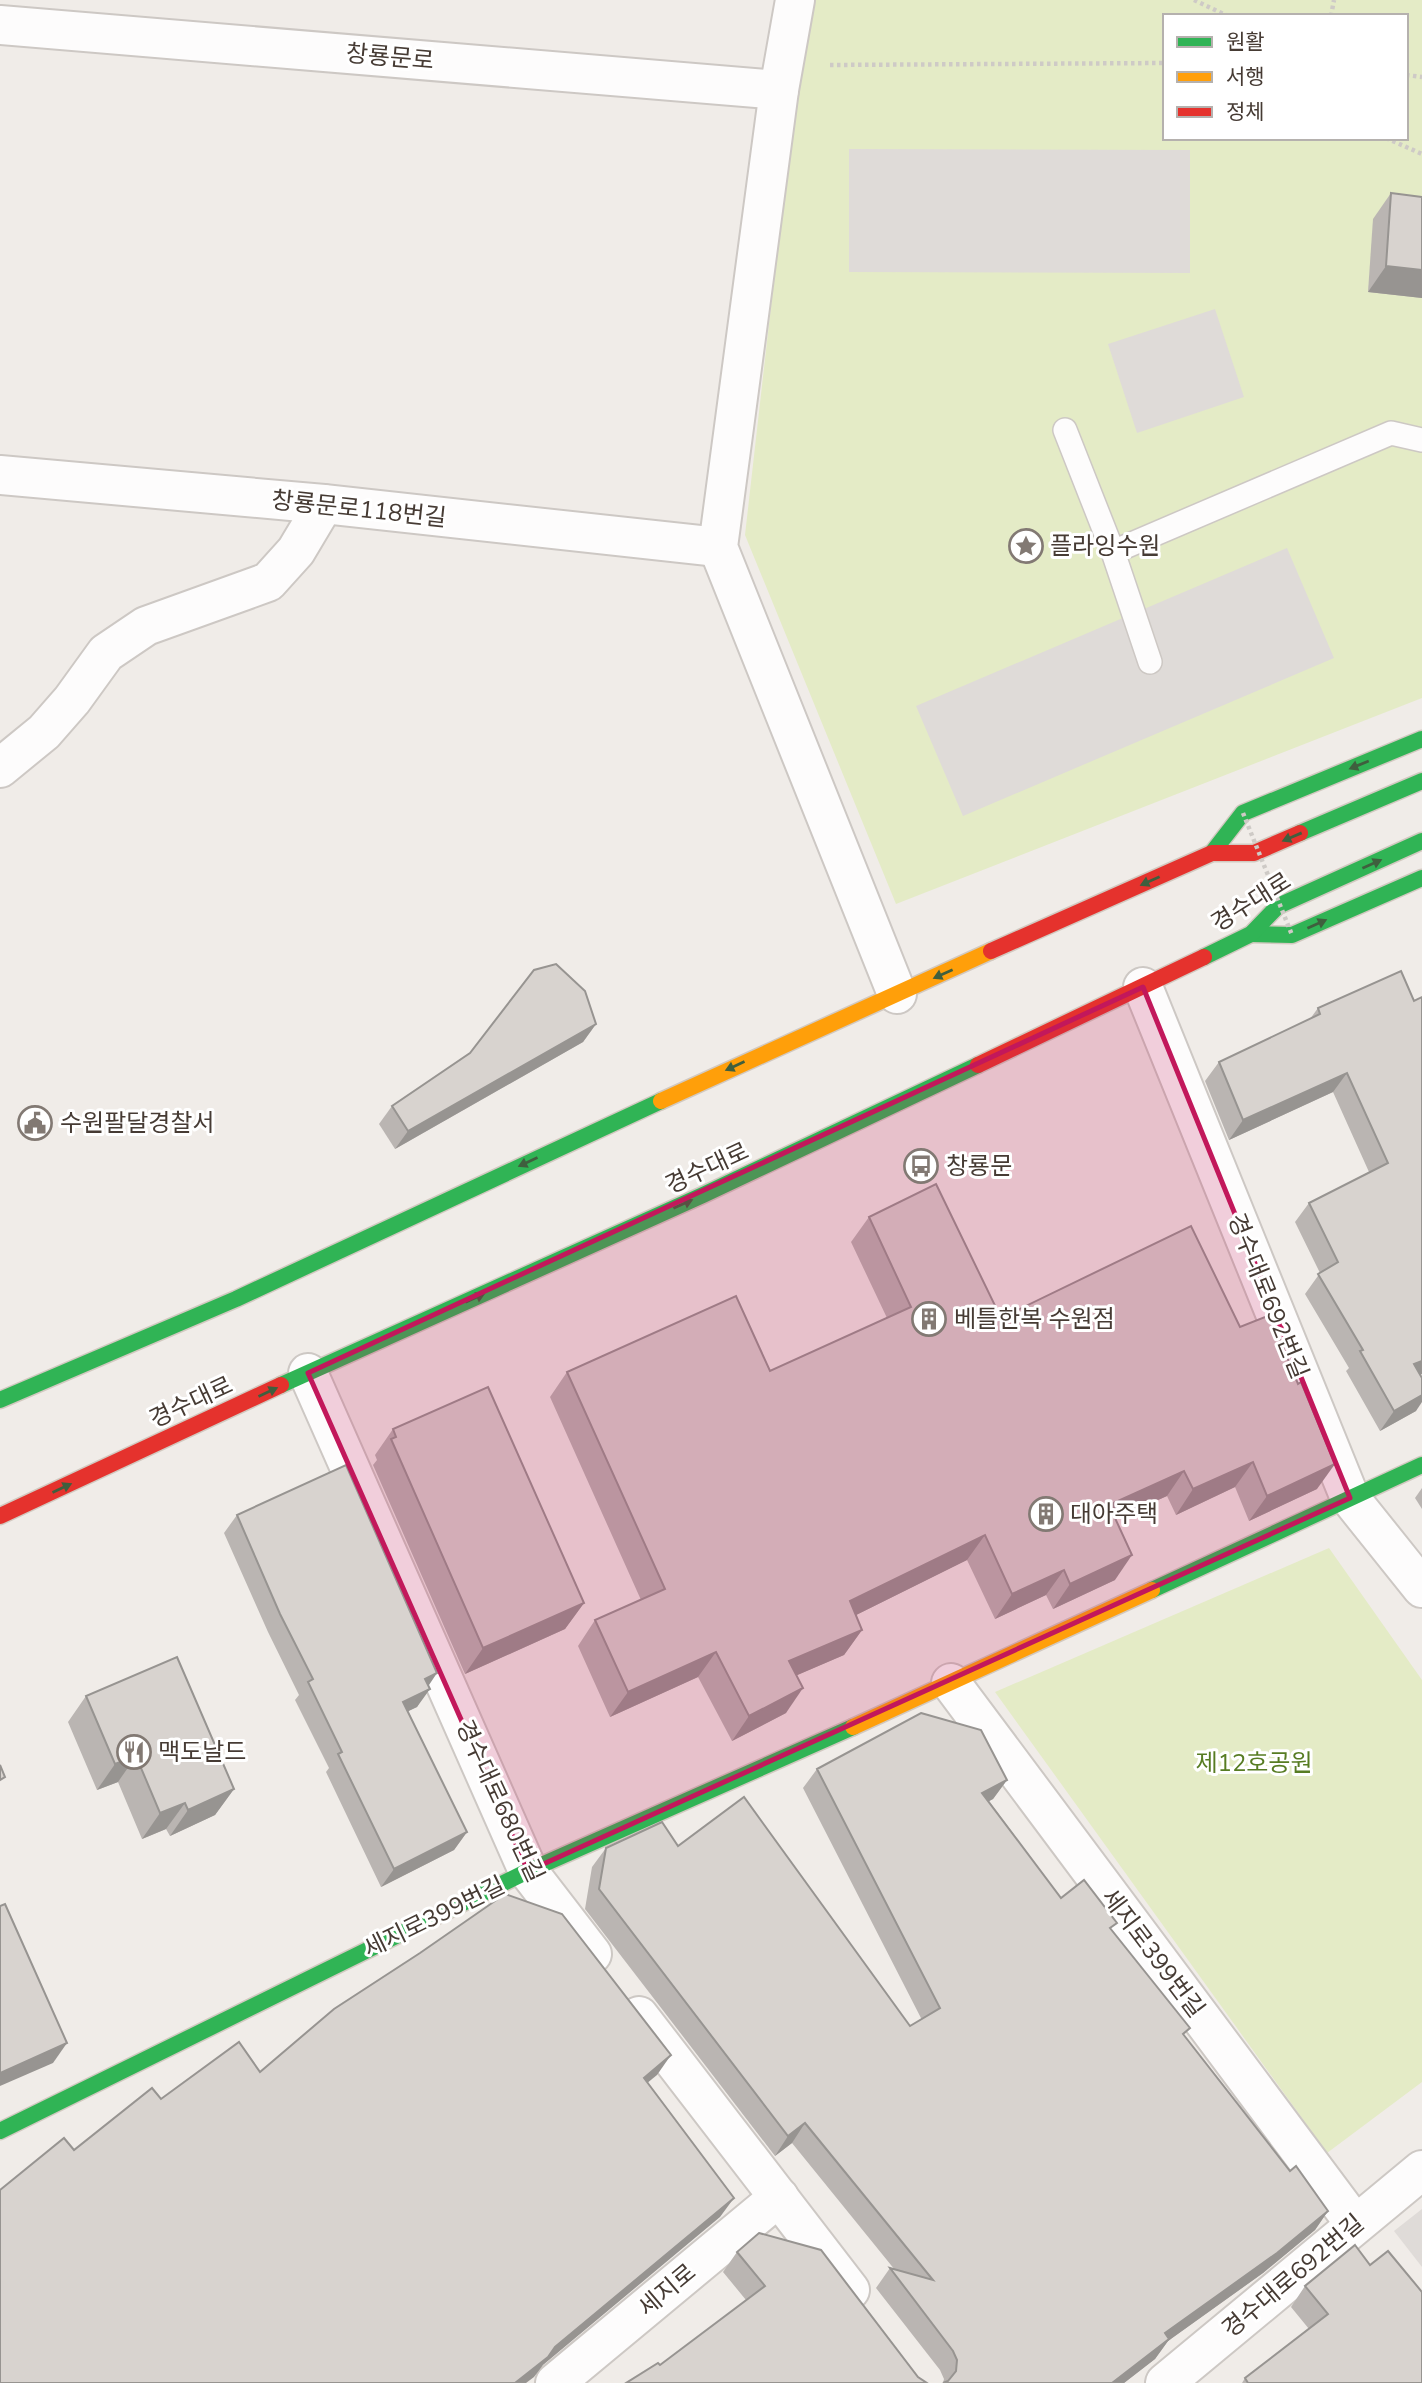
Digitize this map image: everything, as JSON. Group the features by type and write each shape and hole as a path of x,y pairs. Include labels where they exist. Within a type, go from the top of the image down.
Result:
{"main road":[{"path":"1212,853 1243,813 1422,739"},
{"name":"경수대로","path":"0,1400 236,1299 795,1038 1212,853 1254,853 1422,781"},
{"name":"경수대로","path":"0,1516 703,1195 1143,987 1251,934 1278,906 1422,841"},
{"path":"1251,934 1292,935 1422,878"},
{"name":"세지로399번길","path":"0,2131 528,1871 951,1683 1422,1465"}],"street":[{"path":"795,0 781,77 718,547 897,994"},
{"name":"창룡문로","path":"0,25 781,77"},
{"name":"창룡문로118번길","path":"0,475 324,504 718,547"},
{"path":"0,768 44,732 72,700 106,653 146,626 268,582 296,551 324,504"},
{"name":"경수대로692번길","path":"1143,987 1350,1498 1422,1588"},
{"name":"경수대로680번길","path":"309,1373 528,1871 872,2317"},
{"name":"세지로399번길","path":"951,1683 1355,2224"},
{"name":"경수대로692번길","path":"1165,2383 1422,2170"},
{"name":"세지로","path":"555,2383 779,2197"}],"lane":[{"path":"1065,430 1113,552 1150,662"},
{"path":"1113,552 1391,433 1422,440"}],"path":[{"path":"1194,0 1224,14"},
{"path":"781,77 1163,63"},
{"path":"1390,140 1422,155"},
{"path":"1243,813 1292,935"}],"highlighted area":[{"path":"1143,987 1350,1498 528,1871 308,1373"}],"green space":[{"path":"812,0 1422,0 1422,698 896,904 745,535 783,201"},
{"name":"제12호공원","path":"1329,1548 1422,1680 1422,2082 1327,2153 995,1692"}],"shaded area":[{"path":"849,149 1190,150 1190,273 849,272"},
{"path":"1215,309 1244,397 1137,433 1108,344"},
{"path":"1287,548 1334,658 963,816 916,706"},
{"path":"1422,2209 1422,2267 1394,2231"}],"building":[{"path":"1391,193 1422,197 1422,270 1386,266"},
{"path":"556,964 585,991 596,1024 408,1131 392,1106 470,1053 534,970"},
{"path":"1401,971 1414,1001 1422,997 1422,1361 1414,1364 1422,1378 1422,1395 1394,1411 1360,1351 1363,1350 1318,1274 1338,1262 1309,1203 1388,1163 1347,1073 1243,1120 1219,1062 1320,1014 1318,1008"},
{"path":"936,1184 1001,1318 1191,1226 1240,1327 1270,1315 1335,1464 1267,1496 1253,1462 1193,1489 1184,1471 1109,1505 1132,1555 1070,1584 1064,1570 1012,1594 985,1535 850,1601 862,1630 789,1661 803,1688 749,1716 716,1652 628,1692 595,1620 665,1589 567,1372 736,1296 770,1371 911,1307 869,1217"},
{"path":"488,1387 584,1603 483,1648 391,1439 396,1437 393,1429"},
{"path":"346,1465 437,1673 425,1679 430,1689 403,1702 467,1832 394,1869 338,1754 342,1752 308,1682 313,1679 280,1614 237,1515"},
{"path":"177,1657 234,1789 188,1810 185,1803 160,1813 136,1756 115,1764 86,1696"},
{"path":"921,1713 981,1730 1007,1780 982,1793 1061,1898 1084,1880 1117,1923 1110,1928 1190,2028 1183,2034 1290,2171 1296,2166 1328,2211 1277,2253 1165,2333 1169,2339 1112,2383 943,2383 956,2371 957,2360 953,2351 890,2268 933,2280 805,2123 788,2136 599,1889 606,1848 662,1822 678,1846 744,1797 910,2026 940,2008 817,1769"},
{"path":"0,1765 5,1777 0,1780"},
{"path":"505,1894 562,1914 671,2055 644,2078 734,2198 515,2383 0,2383 0,2190 64,2138 74,2150 152,2088 161,2099 239,2042 260,2072 334,2009"},
{"path":"5,1904 67,2043 0,2073 0,1906"},
{"path":"759,2233 821,2250 918,2377 927,2383 626,2383 658,2363 660,2365 765,2286 737,2252"},
{"path":"1355,2245 1370,2265 1388,2251 1422,2292 1422,2383 1248,2383 1245,2378 1328,2314 1305,2286"}],"traffic: fast":[{"path":"1212,853 1243,813 1422,739"},
{"path":"1300,833 1422,781"},
{"path":"1204,957 1251,934 1278,906 1422,841"},
{"path":"1251,934 1292,935 1422,878"},
{"path":"281,1385 703,1195 978,1065"},
{"path":"0,1400 236,1299 661,1101"},
{"path":"1152,1590 1422,1465"},
{"path":"0,2131 528,1871 853,1727"}],"traffic: slow":[{"path":"661,1101 991,951"},
{"path":"853,1727 1152,1590"}],"traffic: jam":[{"path":"991,951 1212,853 1254,853 1300,833"},
{"path":"978,1065 1204,957"},
{"path":"0,1516 281,1385"}],"place":[{"name":"플라잉수원","path":"1026,546"},
{"name":"수원팔달경찰서","path":"35,1123"},
{"name":"창룡문","path":"921,1166"},
{"name":"베틀한복 수원점","path":"929,1319"},
{"name":"대아주택","path":"1046,1514"},
{"name":"맥도날드","path":"134,1752"}]}
